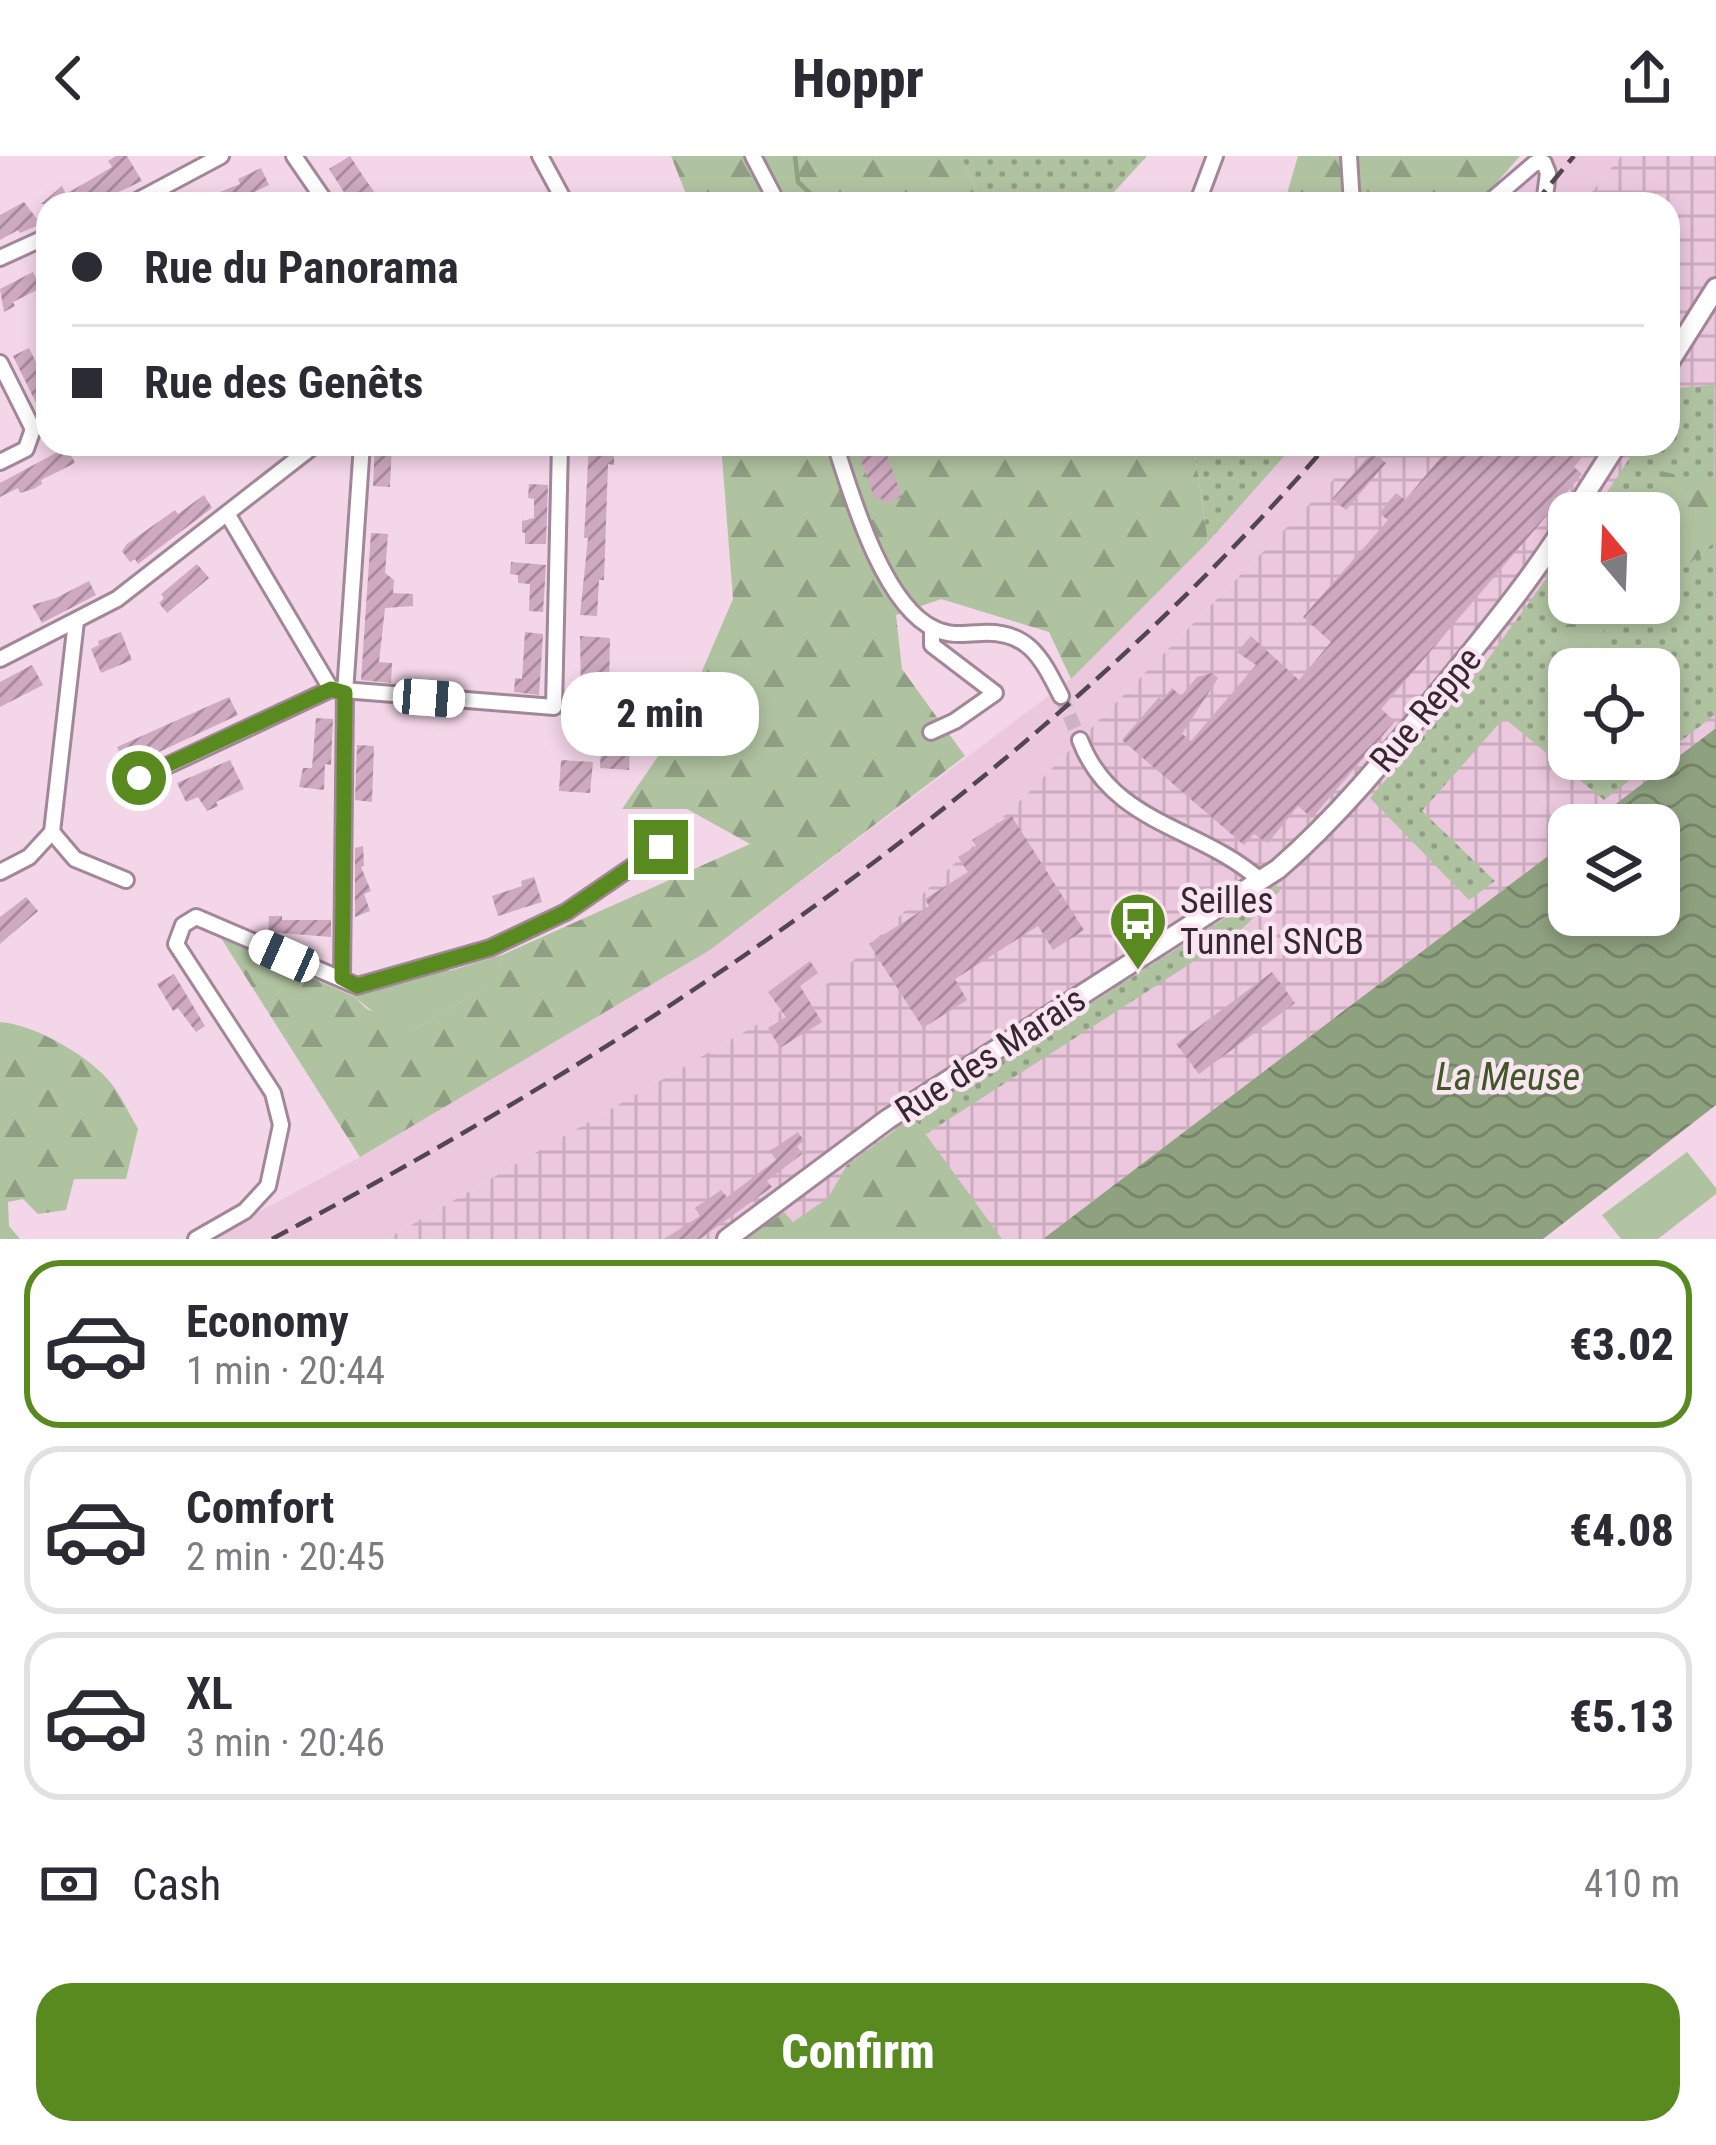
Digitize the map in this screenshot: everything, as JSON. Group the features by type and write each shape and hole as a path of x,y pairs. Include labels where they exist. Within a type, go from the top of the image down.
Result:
{"main road":[{"path":"1680,340 1716,288"},
{"name":"Rue Reppe","path":"1586,492 1609,456"},
{"name":"Rue Reppe","path":"1261,881 1321,832 1411,728 1548,553"},
{"name":"Rue des Marais","path":"727,1239 888,1119 1261,881"}],"street":[{"path":"154,192 221,156"},
{"path":"294,156 319,192"},
{"path":"540,156 560,192"},
{"path":"753,156 772,192"},
{"path":"1202,192 1215,156"},
{"path":"1349,156 1351,192"},
{"path":"1499,192 1535,163 1544,163 1548,173 1546,192"},
{"path":"0,258 36,242"},
{"path":"0,363 32,429 26,449 0,462"},
{"path":"32,429 36,427"},
{"path":"0,659 117,599 301,456"},
{"path":"342,978 338,691 361,456"},
{"path":"139,778 338,691 554,707 560,456"},
{"path":"839,456 860,521 906,604 932,629 958,635 998,632 1036,650 1061,696"},
{"path":"228,515 338,691"},
{"path":"0,872 29,856 52,832 76,621"},
{"path":"931,732 994,693 932,646 932,629"},
{"path":"1080,740 1091,768 1111,791 1138,811 1245,867 1261,881"},
{"path":"52,832 75,859 126,880"},
{"path":"196,1239 245,1211 268,1186 281,1125 273,1093 176,944 183,925 196,917 357,986 490,948 566,912 661,847"}],"shaded area":[{"path":"1550,156 1621,156 1592,192 1518,192"},
{"path":"1621,156 1716,156 1716,728 1680,755 1680,648 1548,648 1548,780 1647,780 1616,804 1548,804 1548,856 1043,1239 387,1239 832,981 1029,792 1356,456 1680,456 1680,192 1592,192"},
{"path":"1284,456 1356,456 1029,792 832,981 387,1239 209,1239 360,1157 710,950 1071,679 1208,542"}],"green space":[{"path":"671,156 961,156 977,192 685,192"},
{"path":"961,156 1147,156 1114,192 977,192"},
{"path":"1298,156 1520,156 1488,192 1288,192"},
{"path":"1714,385 1716,714 1680,742 1680,648 1548,648 1548,754 1504,718 1422,811 1495,881 1469,900 1370,798 1478,673 1548,576 1548,624 1680,624 1680,492 1607,492 1631,456 1680,456 1680,388"},
{"path":"722,456 1195,456 1208,542 1071,679 1049,632 941,599 896,615 902,669 965,756 710,950 360,1157 221,938 415,1029 498,980 502,955 750,844 687,809 622,809 678,727 733,599"},
{"path":"1195,456 1284,456 1208,542"},
{"path":"1665,472 1716,483 1716,541 1680,571 1680,492 1655,492"},
{"path":"1568,624 1610,624 1590,647 1542,652"},
{"path":"1580,780 1630,780 1604,800"},
{"path":"1277,885 1280,891 1238,933 926,1134 913,1117"},
{"path":"502,955 499,980 415,1029 380,1017 353,996 447,966 449,971"},
{"path":"0,1022 46,1036 93,1065 114,1087 138,1129 126,1179 74,1179 66,1210 38,1214 23,1199 8,1202 9,1226 20,1239 0,1239"},
{"path":"913,1117 1002,1239 746,1239 784,1212 793,1222 828,1198 847,1165"},
{"path":"1687,1152 1716,1194 1658,1239 1621,1239 1602,1215"}],"water":[{"name":"La Meuse","path":"1716,728 1716,1105 1543,1239 1043,1239 1548,856 1548,936 1680,936 1680,804 1616,804 1647,780 1680,780 1680,755"}],"building":[{"path":"127,156 142,181 119,192 69,192 112,167 108,161"},
{"path":"350,156 375,192 344,192 329,169"},
{"path":"261,168 269,185 254,192 220,192 240,184 238,179"},
{"path":"24,202 36,218 36,226 0,240 0,215"},
{"path":"33,272 36,278 36,290 4,312 0,289"},
{"path":"29,348 36,362 36,403 13,356"},
{"path":"50,456 72,456 75,463 20,493 18,488 0,497 0,483"},
{"path":"374,456 391,456 390,487 373,486"},
{"path":"588,456 614,456 614,465 608,464 604,580 599,580 597,616 580,615 588,538 584,538"},
{"path":"860,456 887,456 902,497 883,504 881,498 875,500"},
{"path":"1369,456 1386,463 1346,510 1332,499"},
{"path":"1442,456 1583,456 1574,467 1582,474 1579,478 1567,492 1548,492 1548,514 1381,709 1395,721 1312,818 1298,806 1268,843 1254,834 1244,845 1122,740 1159,697 1162,700 1172,688 1181,696 1197,677 1212,673 1218,678 1182,734 1191,741 1256,665 1237,652 1251,636 1299,680 1331,642 1303,617 1388,520 1379,513 1396,493 1405,500"},
{"path":"529,484 548,485 546,544 525,544 522,521 534,518"},
{"path":"204,495 212,508 138,564 135,559 130,562 122,551 127,544"},
{"path":"371,533 388,534 385,573 394,580 393,593 413,594 413,606 385,608 379,662 392,663 391,683 361,680"},
{"path":"511,562 546,565 543,612 529,611 530,584 518,583 518,575 510,574"},
{"path":"197,564 209,578 167,613 159,603 164,598 161,594"},
{"path":"89,581 96,595 42,623 32,605"},
{"path":"121,632 132,660 101,673 91,649"},
{"path":"525,632 543,634 539,695 514,692 515,678 522,679"},
{"path":"580,636 610,638 609,693 581,692"},
{"path":"32,665 43,685 0,707 0,682"},
{"path":"229,697 238,715 127,767 117,747"},
{"path":"316,718 333,719 331,765 325,764 324,790 299,787 303,768 312,768"},
{"path":"602,731 631,732 629,770 600,768"},
{"path":"357,745 374,746 372,802 355,800"},
{"path":"230,760 244,789 207,811 198,797 186,802 177,783"},
{"path":"561,760 593,762 590,793 559,791"},
{"path":"1011,815 1084,930 1053,950 1038,926 955,979 967,1000 923,1028 869,944 929,906 925,899 968,872 958,857 976,846 972,840"},
{"path":"363,846 361,867 371,891 364,894 370,911 355,917 355,848"},
{"path":"534,877 542,902 498,916 492,896"},
{"path":"26,897 38,911 0,944 0,917"},
{"path":"269,916 331,920 331,937 268,932"},
{"path":"810,961 818,973 800,986 822,1022 780,1048 768,1028 786,1017 768,992"},
{"path":"1272,972 1295,1003 1199,1074 1176,1044"},
{"path":"174,974 205,1026 196,1032 178,1008 173,1011 157,984"},
{"path":"798,1132 804,1141 797,1146 802,1154 767,1181 772,1187 700,1239 664,1239 700,1216 695,1208 721,1190 727,1197 776,1160 770,1151"}],"waterway":[{"path":"795,156 798,182 809,192"}],"tunnel":[{"path":"1061,696 1080,740"}],"railway":[{"path":"1544,192 1574,156"},
{"path":"272,1239 560,1075 837,890 968,789 1095,681 1215,566 1317,456"}],"place":[{"name":"Seilles Tunnel SNCB","path":"1138,972"}],"route":[{"path":"139,778 331,689 345,693 342,978 357,986 490,948 566,912 661,847"}]}
